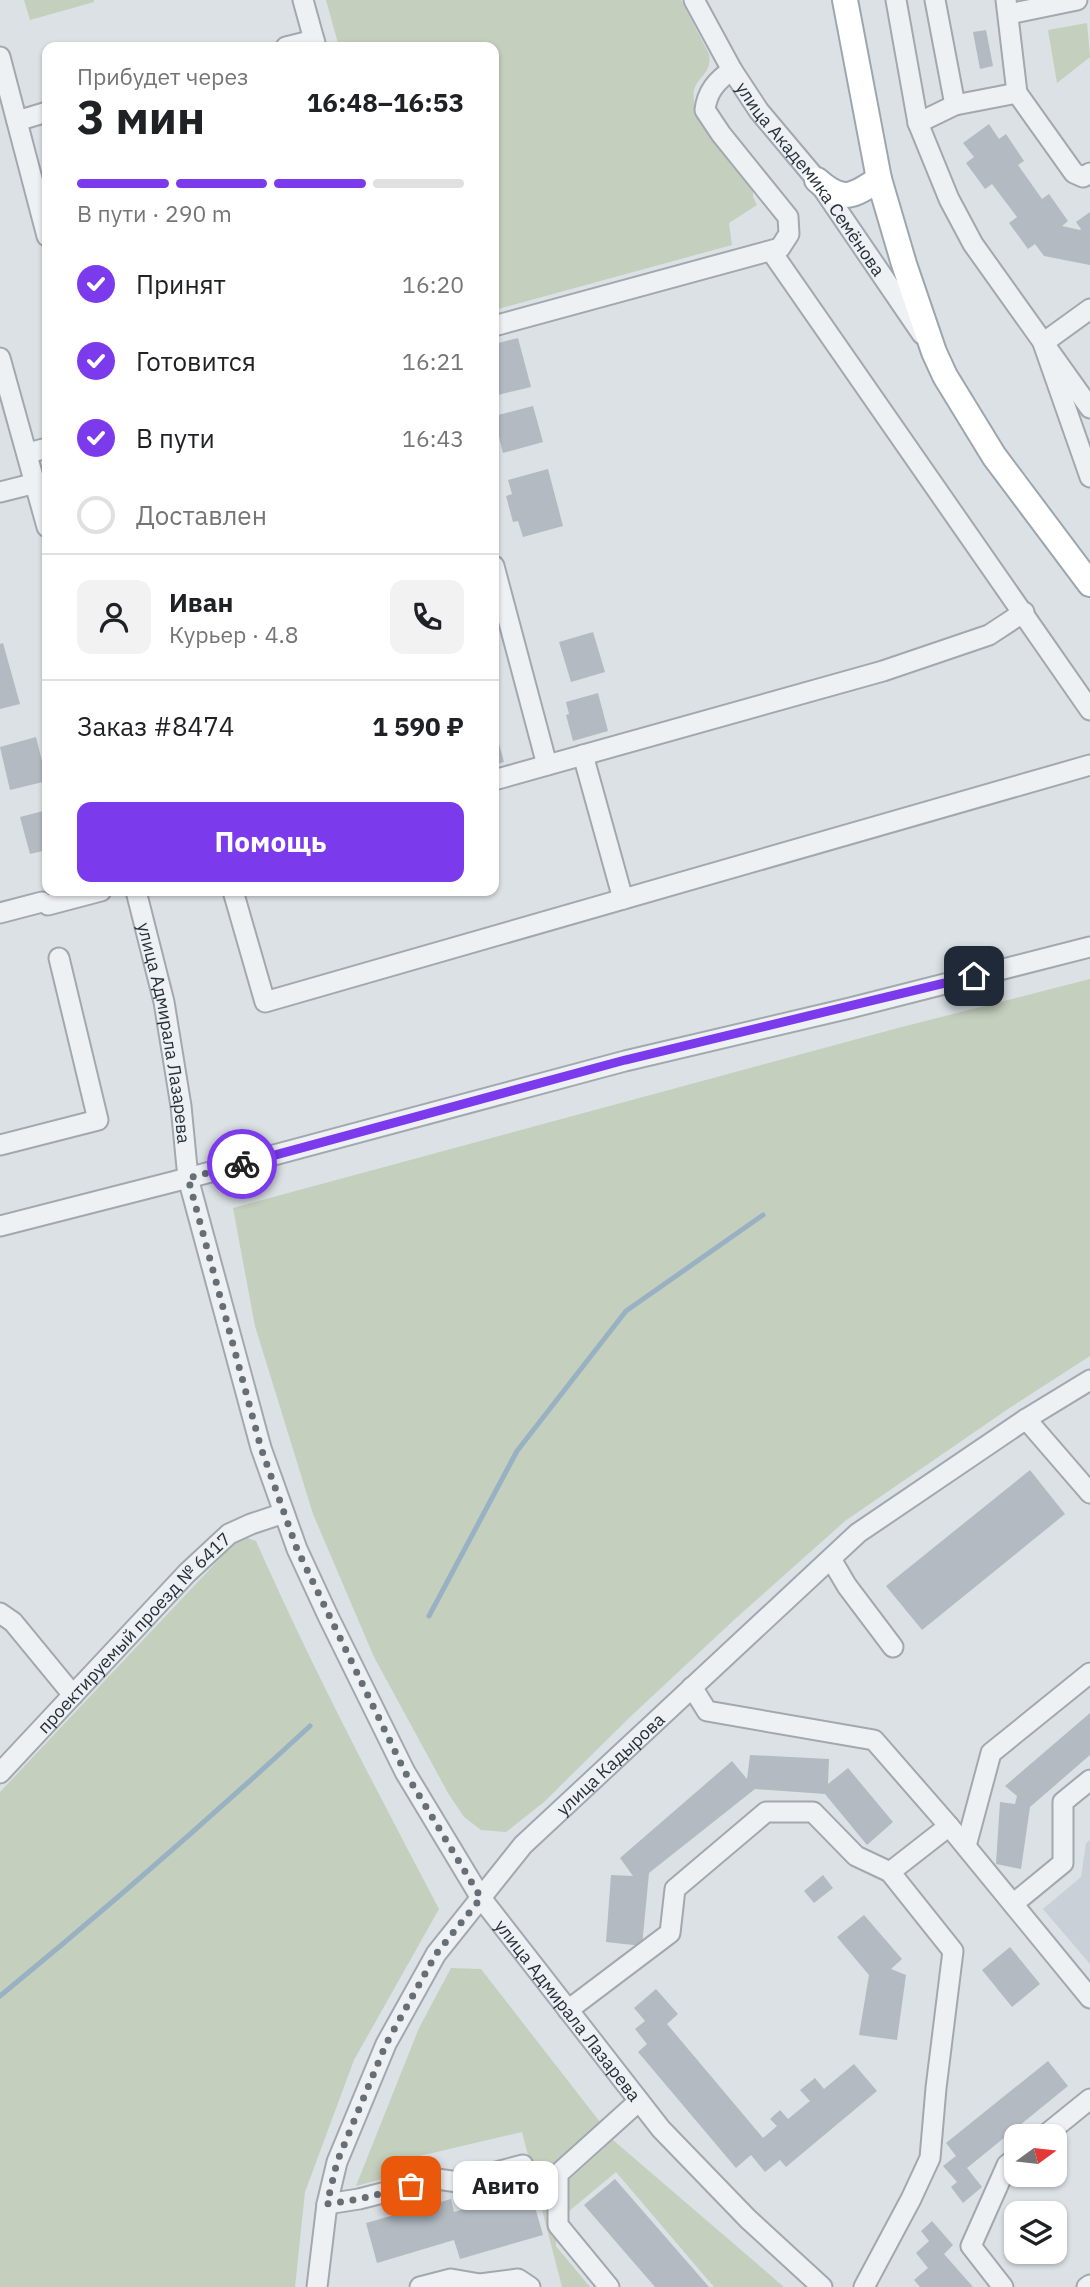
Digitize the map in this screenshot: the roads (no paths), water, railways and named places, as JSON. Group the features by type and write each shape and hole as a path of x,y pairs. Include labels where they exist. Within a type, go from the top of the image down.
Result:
{"main road":[{"name":"улица Академика Семёнова","path":"845,0 879,179 904,264 944,376 994,456 1090,584"},
{"path":"817,180 833,194 844,195 858,193 879,179"}],"street":[{"path":"303,0 315,42"},
{"name":"улица Академика Семёнова","path":"694,0 732,71 759,111 817,180 934,352"},
{"path":"896,0 918,123 939,177 973,244 1090,408"},
{"path":"935,0 955,105"},
{"path":"1077,0 1008,7 1017,93 1074,173 1083,177 1090,173"},
{"path":"0,57 42,217"},
{"path":"499,325 780,248 789,234 788,217 705,110 707,95 721,78 732,71"},
{"path":"918,123 955,105 1017,93"},
{"path":"17,121 42,114"},
{"path":"771,251 1090,710"},
{"path":"1043,343 1087,319"},
{"path":"1043,343 1089,467"},
{"path":"0,358 42,507"},
{"path":"28,453 42,449"},
{"path":"0,492 36,483"},
{"path":"499,585 547,765"},
{"path":"499,779 883,671 989,635 1024,612"},
{"path":"583,755 623,900"},
{"path":"234,896 265,1002 1090,765"},
{"path":"0,913 79,896"},
{"name":"улица Адмирала Лазарева","path":"137,896 164,1002 181,1106 188,1178 261,1448 297,1549 405,1772 481,1898 661,2129 748,2219 822,2287"},
{"path":"0,1226 625,1060 863,1005 1090,947"},
{"path":"0,1145 98,1120 59,958"},
{"name":"улица Кадырова","path":"317,2287 327,2204 337,2162 386,2044 436,1954 523,1845 858,1534 1026,1419 1090,1380"},
{"path":"1026,1419 1090,1493"},
{"name":"проектируемый проезд № 6417","path":"0,1773 219,1542 240,1528 284,1513"},
{"path":"831,1559 847,1586 893,1647"},
{"path":"0,1613 13,1622 73,1695"},
{"path":"966,1846 992,1753 1090,1672"},
{"path":"692,1687 707,1711 874,1740 966,1846 1090,1998"},
{"path":"1013,1904 1063,1863 1063,1802 1090,1780"},
{"path":"568,2010 670,1933 675,1889 766,1812 813,1812 856,1856 890,1872 953,1951 930,2158 864,2287"},
{"path":"890,1872 949,1826"},
{"path":"1059,2124 1090,2099"},
{"path":"609,2287 558,2225 558,2174 639,2101"},
{"path":"327,2204 359,2199 437,2179 458,2182 523,2165"},
{"path":"1003,2287 971,2246 1004,2172"},
{"path":"420,2287 451,2279 480,2284 518,2279 530,2287"}],"waterway":[{"path":"429,1616 517,1451 626,1311 763,1215"},
{"path":"0,1996 157,1863 310,1726"}],"place":[{"name":"Авито","path":"411,2186"}]}
